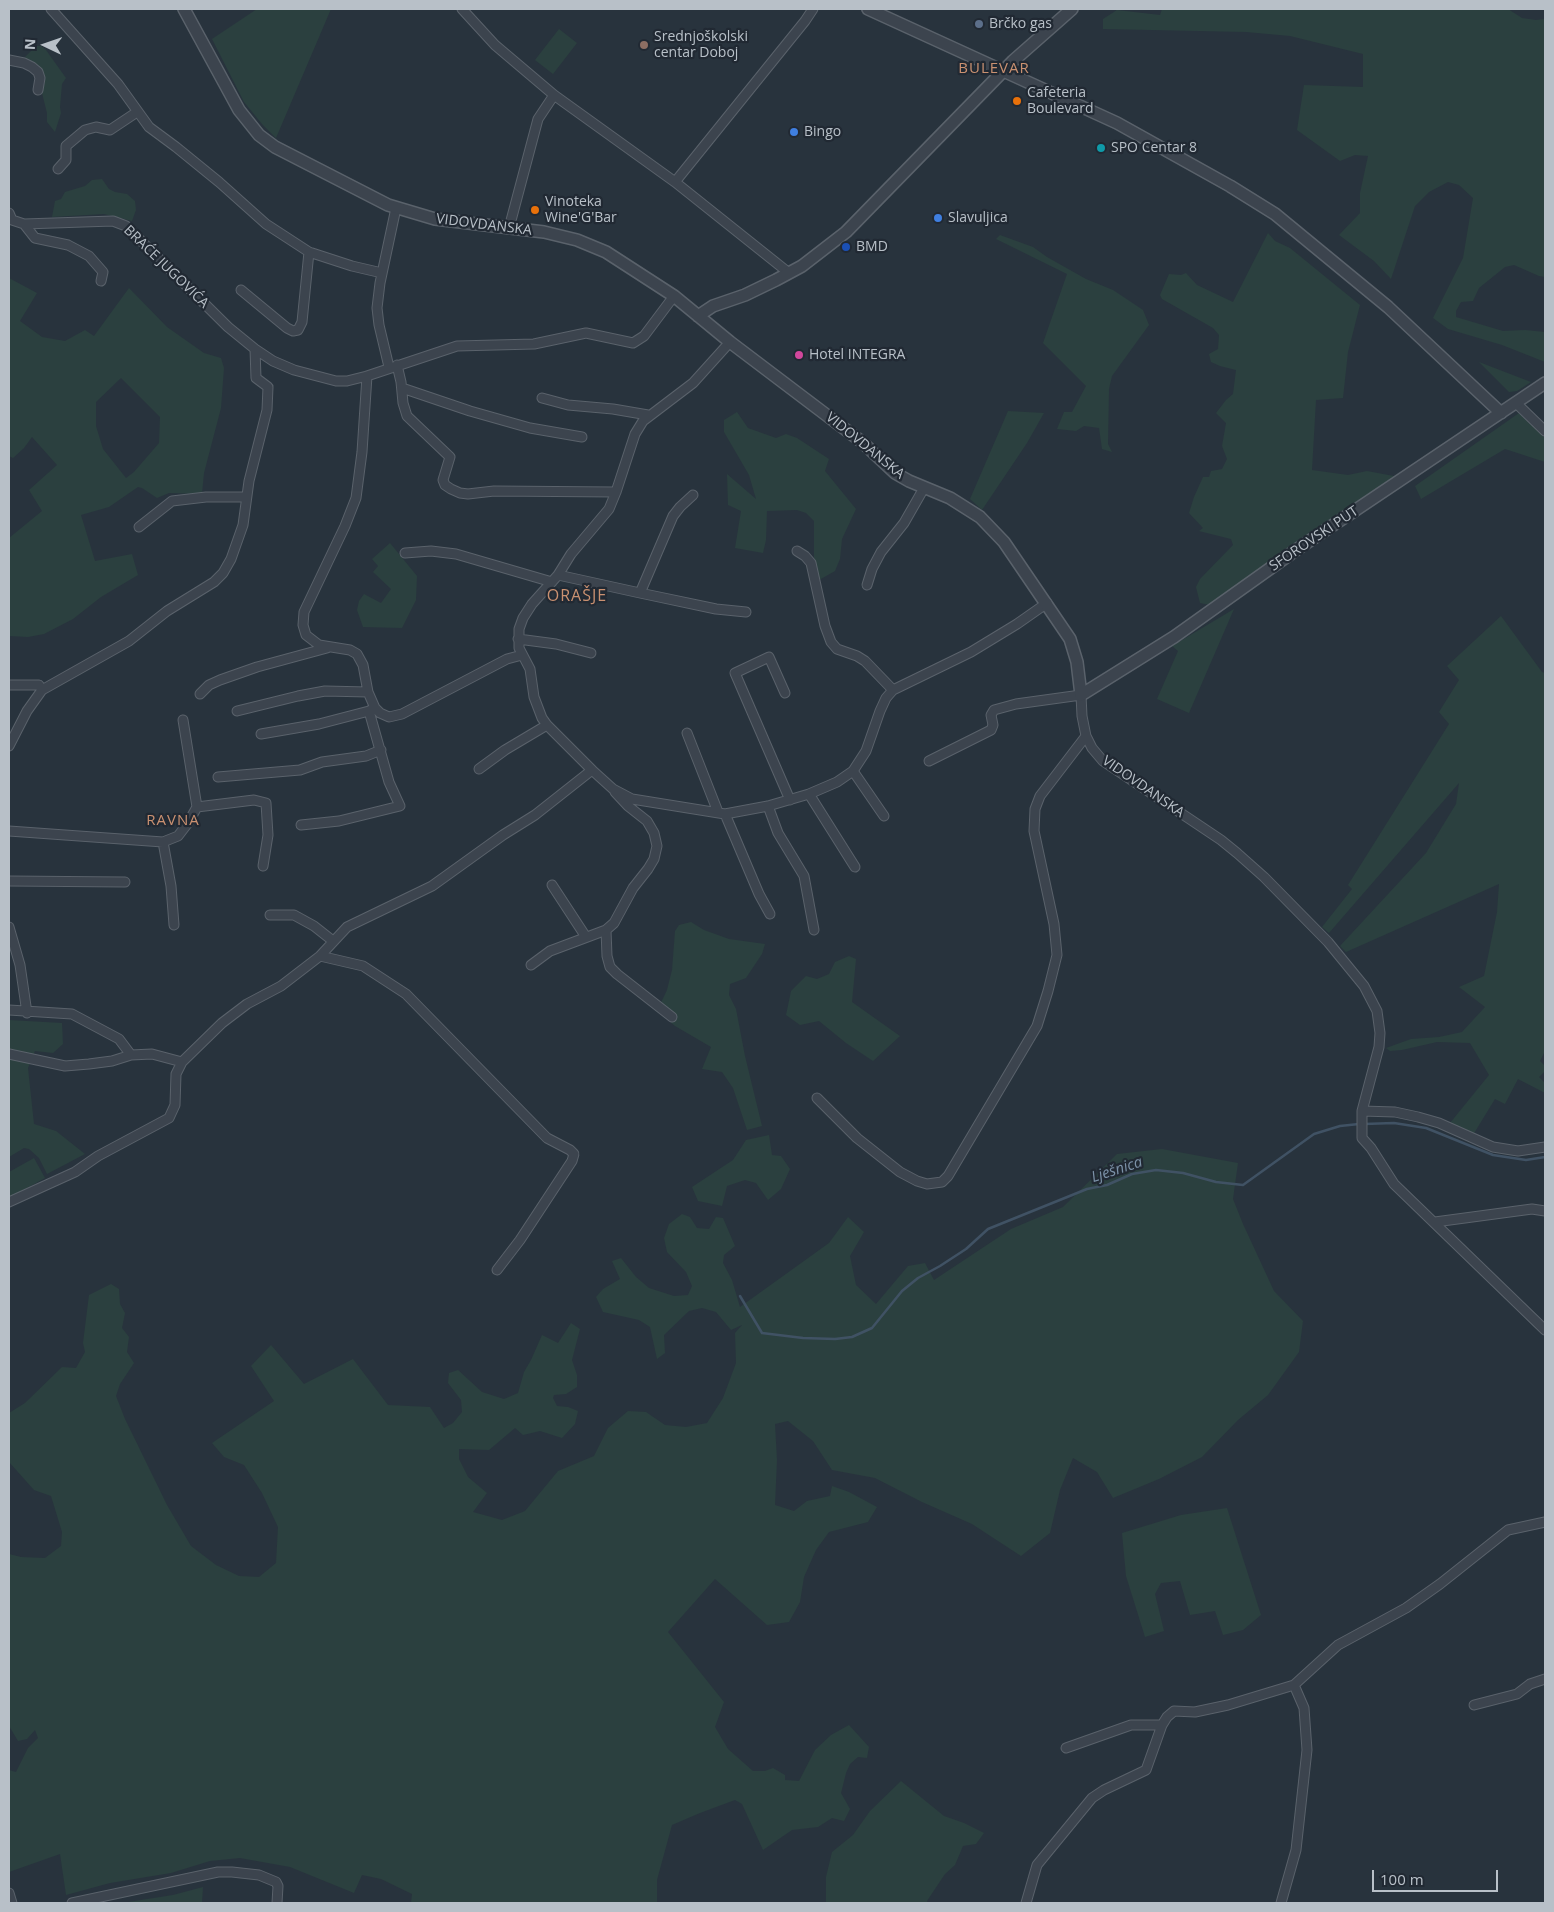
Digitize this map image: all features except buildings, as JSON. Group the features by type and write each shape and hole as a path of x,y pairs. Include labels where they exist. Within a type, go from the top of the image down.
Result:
{"street":[{"path":"51,9 118,84 149,127 219,182 266,224 300,248 309,252 352,266 382,273"},
{"name":"VIDOVDANSKA","path":"185,9 232,99 259,135 275,147 358,191 396,208 435,219 544,232 577,240 600,249 674,296 730,342 862,442 902,478 950,498 966,507 992,528 1004,542 1046,603 1065,632 1075,652 1082,716 1086,736 1092,748 1110,767 1221,840 1257,871 1328,942 1364,986 1377,1011 1380,1033 1379,1047 1362,1115 1362,1138 1375,1153 1394,1184 1435,1222"},
{"path":"462,9 500,50 554,95 675,182 789,273"},
{"path":"675,182 806,21 813,9"},
{"path":"868,9 1002,72 1057,94 1117,123 1230,186 1275,214 1388,307 1501,413"},
{"path":"698,316 713,306 745,295 789,273 846,232 1002,72 1072,9"},
{"path":"9,60 32,67 40,78 38,90"},
{"path":"509,228 538,119 554,95"},
{"path":"58,169 66,160 66,146 85,130 96,127 110,130 137,112"},
{"path":"396,208 382,273 377,308 378,317 402,388 402,403 407,416 450,457 444,474 444,483 460,493 468,494 494,491 616,492"},
{"path":"9,213 12,220 24,224 35,238 68,245 89,256 102,272 101,282"},
{"name":"BRAĆE JUGOVIĆA","path":"24,224 113,221 126,226 228,327 254,349 273,361 294,370 326,379 347,381 367,376 456,346 534,344 586,333 633,343 644,336 674,296"},
{"path":"242,290 287,328 293,331 298,330 302,322 309,252"},
{"path":"531,965 550,952 606,930 614,922 633,888 648,869 654,859 657,846 654,833 646,821 628,806 547,725 538,708 530,669 522,655 518,639 523,618 555,578 570,554 609,509 638,427 648,415 685,390 730,342"},
{"path":"9,746 27,711 42,690 129,641 168,611 214,582 227,566 238,544 243,525 246,497 268,410 268,387 256,378 254,349"},
{"path":"301,825 339,821 400,806 389,782 363,665 357,654 350,650 326,648 315,644 306,635 302,618 356,498 362,452 367,376"},
{"name":"SFOROVSKI PUT","path":"1081,695 1174,637 1296,550 1545,382"},
{"path":"402,388 470,411 530,428 582,437"},
{"path":"542,398 568,405 648,415"},
{"path":"1516,402 1545,431"},
{"path":"867,585 872,569 881,552 904,523 924,488"},
{"path":"640,593 673,516 693,495"},
{"path":"139,527 172,501 206,497 246,497"},
{"path":"797,550 811,563 825,626 831,642 837,649 857,656 864,661 893,690"},
{"path":"405,553 431,551 456,554 555,578 746,612"},
{"path":"613,789 632,799 722,813 768,806 809,794 837,782 853,771 866,751 880,711 886,698 893,690 971,652 1017,624 1046,603"},
{"path":"518,639 556,644 591,653"},
{"path":"200,694 220,680 257,667 326,648"},
{"path":"261,734 319,724 372,710 394,717 507,659 522,655"},
{"path":"785,693 769,657 735,673 790,800"},
{"path":"9,685 39,684 42,690"},
{"path":"236,711 298,696 325,692 368,692"},
{"path":"929,761 991,730 993,725 992,713 994,710 1016,704 1081,695"},
{"path":"9,831 163,842 178,836 197,807 183,720"},
{"path":"480,769 511,746 547,725"},
{"path":"687,733 759,894 770,914"},
{"path":"817,1098 857,1138 900,1172 927,1184 942,1182 948,1176 1037,1026 1048,991 1057,955 1054,924 1034,830 1035,809 1040,796 1086,736"},
{"path":"218,778 300,770 322,762 366,756 381,750"},
{"path":"9,1202 75,1172 98,1156 169,1118 175,1105 176,1074 182,1062 222,1023 247,1004 281,986 320,956 347,926 432,886 503,835 535,815 592,770"},
{"path":"853,771 884,816"},
{"path":"809,794 855,867"},
{"path":"197,807 254,800 266,803 268,836 262,866"},
{"path":"768,806 778,832 804,876 814,930"},
{"path":"163,842 171,886 174,926"},
{"path":"9,881 125,882"},
{"path":"552,885 586,937"},
{"path":"270,915 294,915 314,926 332,941"},
{"path":"9,927 21,972 27,1013"},
{"path":"606,930 610,967 645,998 672,1017"},
{"path":"320,956 363,966 406,994 547,1138 574,1154 572,1161 498,1270"},
{"path":"9,1010 27,1013 72,1014 118,1039 131,1055"},
{"path":"9,1054 65,1066 112,1061 131,1055 152,1054 182,1062"},
{"path":"1362,1115 1395,1112 1418,1116 1439,1123 1493,1147 1518,1151 1545,1147"},
{"path":"1435,1222 1532,1209 1545,1211"},
{"path":"1435,1222 1545,1330"},
{"path":"1026,1903 1037,1865 1092,1798 1104,1790 1146,1770 1162,1725 1167,1717 1174,1712 1196,1712 1228,1705 1294,1685 1338,1645 1406,1608 1440,1584 1508,1530 1545,1522"},
{"path":"1474,1705 1517,1694 1530,1684 1545,1679"},
{"path":"1281,1903 1296,1850 1307,1750 1304,1708 1294,1685"},
{"path":"1066,1748 1131,1724 1162,1725"},
{"path":"72,1903 218,1872 232,1872 259,1875 276,1882 278,1886 277,1903"},
{"path":"9,1893 12,1903"}],"green space":[{"path":"257,9 331,9 276,138 244,102 212,39"},
{"path":"1162,9 1508,9 1522,18 1545,19 1545,277 1514,265 1505,267 1479,288 1473,301 1461,302 1456,311 1456,317 1503,331 1525,330 1545,332 1545,362 1502,345 1448,329 1433,318 1463,258 1473,198 1459,185 1448,182 1429,192 1415,206 1391,279 1374,261 1339,235 1360,213 1360,193 1368,156 1355,155 1340,161 1297,130 1304,85 1363,87 1363,54 1290,36 1246,32 1103,29 1103,19 1117,10 1160,15"},
{"path":"559,29 577,43 553,74 535,60"},
{"path":"36,46 41,46 46,50 66,78 62,84 61,113 55,132 47,122 47,113 42,93 45,81 44,74 39,66 25,57"},
{"path":"102,179 109,189 127,194 135,201 136,210 132,221 104,214 52,217 55,201 61,199 65,192 85,186 92,180"},
{"path":"1268,233 1275,241 1290,248 1360,305 1348,352 1343,398 1316,400 1312,470 1348,475 1367,471 1399,477 1210,605 1200,603 1196,587 1200,579 1233,545 1231,539 1199,531 1203,528 1189,513 1203,477 1209,477 1211,471 1222,469 1227,459 1222,446 1226,423 1216,413 1233,394 1236,370 1211,362 1209,354 1218,349 1219,335 1213,328 1162,299 1160,295 1169,274 1181,275 1186,273 1197,285 1233,302"},
{"path":"1000,235 1033,247 1086,279 1113,290 1143,310 1149,325 1112,376 1109,389 1108,444 1112,452 1102,449 1099,428 1084,426 1076,431 1057,429 1064,412 1072,412 1086,386 1043,343 1067,274 996,239"},
{"path":"9,278 37,293 20,321 42,337 65,341 85,330 94,336 129,288 167,327 204,353 221,358 224,368 221,408 204,473 202,494 169,493 157,498 138,487 109,507 81,515 95,561 132,554 138,575 101,597 73,619 44,634 28,637 9,636 9,538 42,511 29,490 57,465 32,437 13,458 9,456","holes":["121,378 160,417 159,443 134,472 126,478 103,449 96,426 96,402"]},
{"path":"1479,362 1531,382 1517,391 1509,392"},
{"path":"1008,411 1044,413 1027,443 982,510 970,499"},
{"path":"737,412 748,428 776,438 786,434 797,438 829,459 825,471 856,509 842,539 840,559 835,571 819,580 814,558 814,521 806,513 797,510 767,511 766,540 763,553 735,548 741,511 728,505 727,474 756,499 749,475 724,432 724,420"},
{"path":"1519,413 1545,438 1545,462 1505,449 1421,499 1415,486"},
{"path":"390,543 417,576 416,600 402,628 363,627 357,610 359,601 364,594 381,603 391,589 373,572 378,566 372,559"},
{"path":"1234,609 1189,713 1157,699 1178,651 1172,646"},
{"path":"1501,616 1542,672 1545,673 1545,1051 1540,1061 1545,1066 1545,1071 1539,1077 1545,1083 1545,1093 1518,1079 1505,1104 1495,1099 1473,1135 1450,1123 1489,1075 1470,1043 1437,1042 1390,1051 1386,1048 1411,1039 1439,1037 1462,1032 1485,1007 1459,987 1484,976 1497,912 1499,884 1346,952 1340,946 1426,853 1456,804 1459,783 1329,933 1322,927 1352,889 1348,885 1449,724 1439,712 1459,680 1447,666"},
{"path":"691,922 704,930 729,939 765,944 762,954 746,978 730,984 729,995 736,1009 762,1126 747,1130 733,1088 722,1072 702,1069 711,1047 675,1026 657,1011 667,990 672,970 675,931 679,925"},
{"path":"849,956 856,959 852,1002 900,1036 873,1061 846,1043 819,1021 800,1025 786,1015 791,991 806,976 817,979 829,974 835,962"},
{"path":"9,1020 62,1023 63,1044 53,1053 35,1051 28,1068 34,1124 56,1131 85,1154 47,1174 39,1158 29,1149 24,1148 9,1157"},
{"path":"769,1135 772,1155 781,1156 790,1169 781,1189 768,1200 756,1183 745,1180 727,1186 722,1206 698,1201 692,1187 733,1160 746,1140"},
{"path":"1162,1149 1238,1163 1233,1199 1243,1224 1274,1291 1303,1321 1299,1352 1268,1395 1238,1420 1202,1457 1159,1479 1113,1498 1097,1472 1073,1458 1060,1490 1050,1533 1021,1556 972,1524 922,1502 875,1478 832,1470 813,1441 788,1421 775,1424 777,1460 775,1505 794,1511 807,1501 830,1496 832,1486 849,1492 877,1507 868,1522 829,1532 816,1550 804,1577 800,1602 789,1622 767,1625 715,1579 668,1632 724,1702 715,1727 728,1749 753,1771 765,1771 773,1768 785,1775 785,1780 799,1781 815,1750 831,1735 849,1725 869,1747 867,1758 858,1757 850,1764 846,1773 841,1793 850,1809 844,1821 832,1818 818,1827 792,1830 763,1850 742,1804 735,1800 672,1825 657,1880 657,1903 411,1903 412,1894 381,1879 362,1875 354,1893 290,1867 240,1858 210,1861 171,1873 110,1883 66,1895 60,1854 9,1872 9,1770 16,1772 28,1748 38,1738 35,1730 27,1739 18,1741 9,1726 9,1554 21,1557 45,1558 61,1546 62,1532 51,1496 34,1490 9,1462 9,1413 25,1403 62,1367 76,1368 85,1352 83,1343 89,1295 111,1284 119,1289 120,1304 125,1313 122,1328 129,1337 127,1352 134,1363 120,1384 116,1396 125,1419 167,1505 191,1546 216,1565 239,1576 259,1577 276,1563 278,1527 262,1493 244,1465 224,1457 212,1443 274,1401 251,1366 271,1345 304,1384 353,1359 388,1405 430,1407 444,1428 453,1423 462,1412 461,1400 448,1383 449,1373 458,1370 482,1392 504,1399 518,1393 524,1372 542,1335 558,1343 571,1323 580,1329 572,1360 577,1375 577,1387 566,1394 554,1395 553,1398 557,1406 568,1407 578,1411 575,1424 562,1438 540,1431 523,1435 515,1428 489,1450 459,1449 459,1459 468,1477 487,1493 473,1512 502,1520 525,1511 558,1471 594,1456 608,1428 628,1411 646,1412 665,1425 686,1427 707,1423 723,1398 736,1363 735,1333 742,1325 731,1330 716,1312 702,1308 689,1311 664,1335 665,1353 657,1359 650,1327 639,1320 603,1312 596,1297 603,1289 620,1279 612,1261 621,1258 636,1277 649,1288 674,1296 688,1295 692,1286 686,1272 667,1252 664,1238 669,1224 682,1214 690,1217 697,1228 709,1229 716,1217 723,1218 735,1246 724,1255 723,1263 732,1280 740,1307 829,1243 848,1217 864,1232 850,1256 856,1285 876,1304 908,1266 925,1263 934,1280 1011,1229 1063,1207 1117,1154"},
{"path":"34,1158 45,1178 9,1198 9,1172"},
{"path":"1227,1508 1261,1615 1243,1630 1223,1635 1215,1611 1190,1615 1180,1581 1161,1583 1155,1594 1164,1631 1145,1637 1126,1576 1122,1533 1181,1515"},
{"path":"901,1781 944,1816 984,1833 976,1844 963,1846 955,1865 945,1874 927,1901 928,1903 826,1903 826,1877 832,1852 853,1835 870,1811"},
{"path":"203,1887 202,1903 122,1903 173,1895"}],"waterway":[{"name":"Lješnica","path":"1364,1124 1394,1123 1426,1128 1493,1155 1526,1160 1545,1157"},
{"name":"Lješnica","path":"740,1296 762,1333 803,1338 835,1339 852,1337 872,1328 902,1291 918,1278 966,1249 988,1229 1087,1189 1107,1185 1132,1174 1156,1170 1183,1173 1216,1182 1243,1185 1314,1134 1340,1126 1359,1124"}],"place":[{"name":"Brčko gas","path":"979,24"},
{"name":"Srednjoškolski centar Doboj","path":"644,45"},
{"name":"Cafeteria Boulevard","path":"1017,101"},
{"name":"Bingo","path":"794,132"},
{"name":"SPO Centar 8","path":"1101,148"},
{"name":"Vinoteka Wine'G'Bar","path":"535,210"},
{"name":"Slavuljica","path":"938,218"},
{"name":"BMD","path":"846,247"},
{"name":"Hotel INTEGRA","path":"799,355"}],"district":[{"name":"BULEVAR","path":"994,69"},
{"name":"ORAŠJE","path":"577,596"},
{"name":"RAVNA","path":"173,821"}]}
